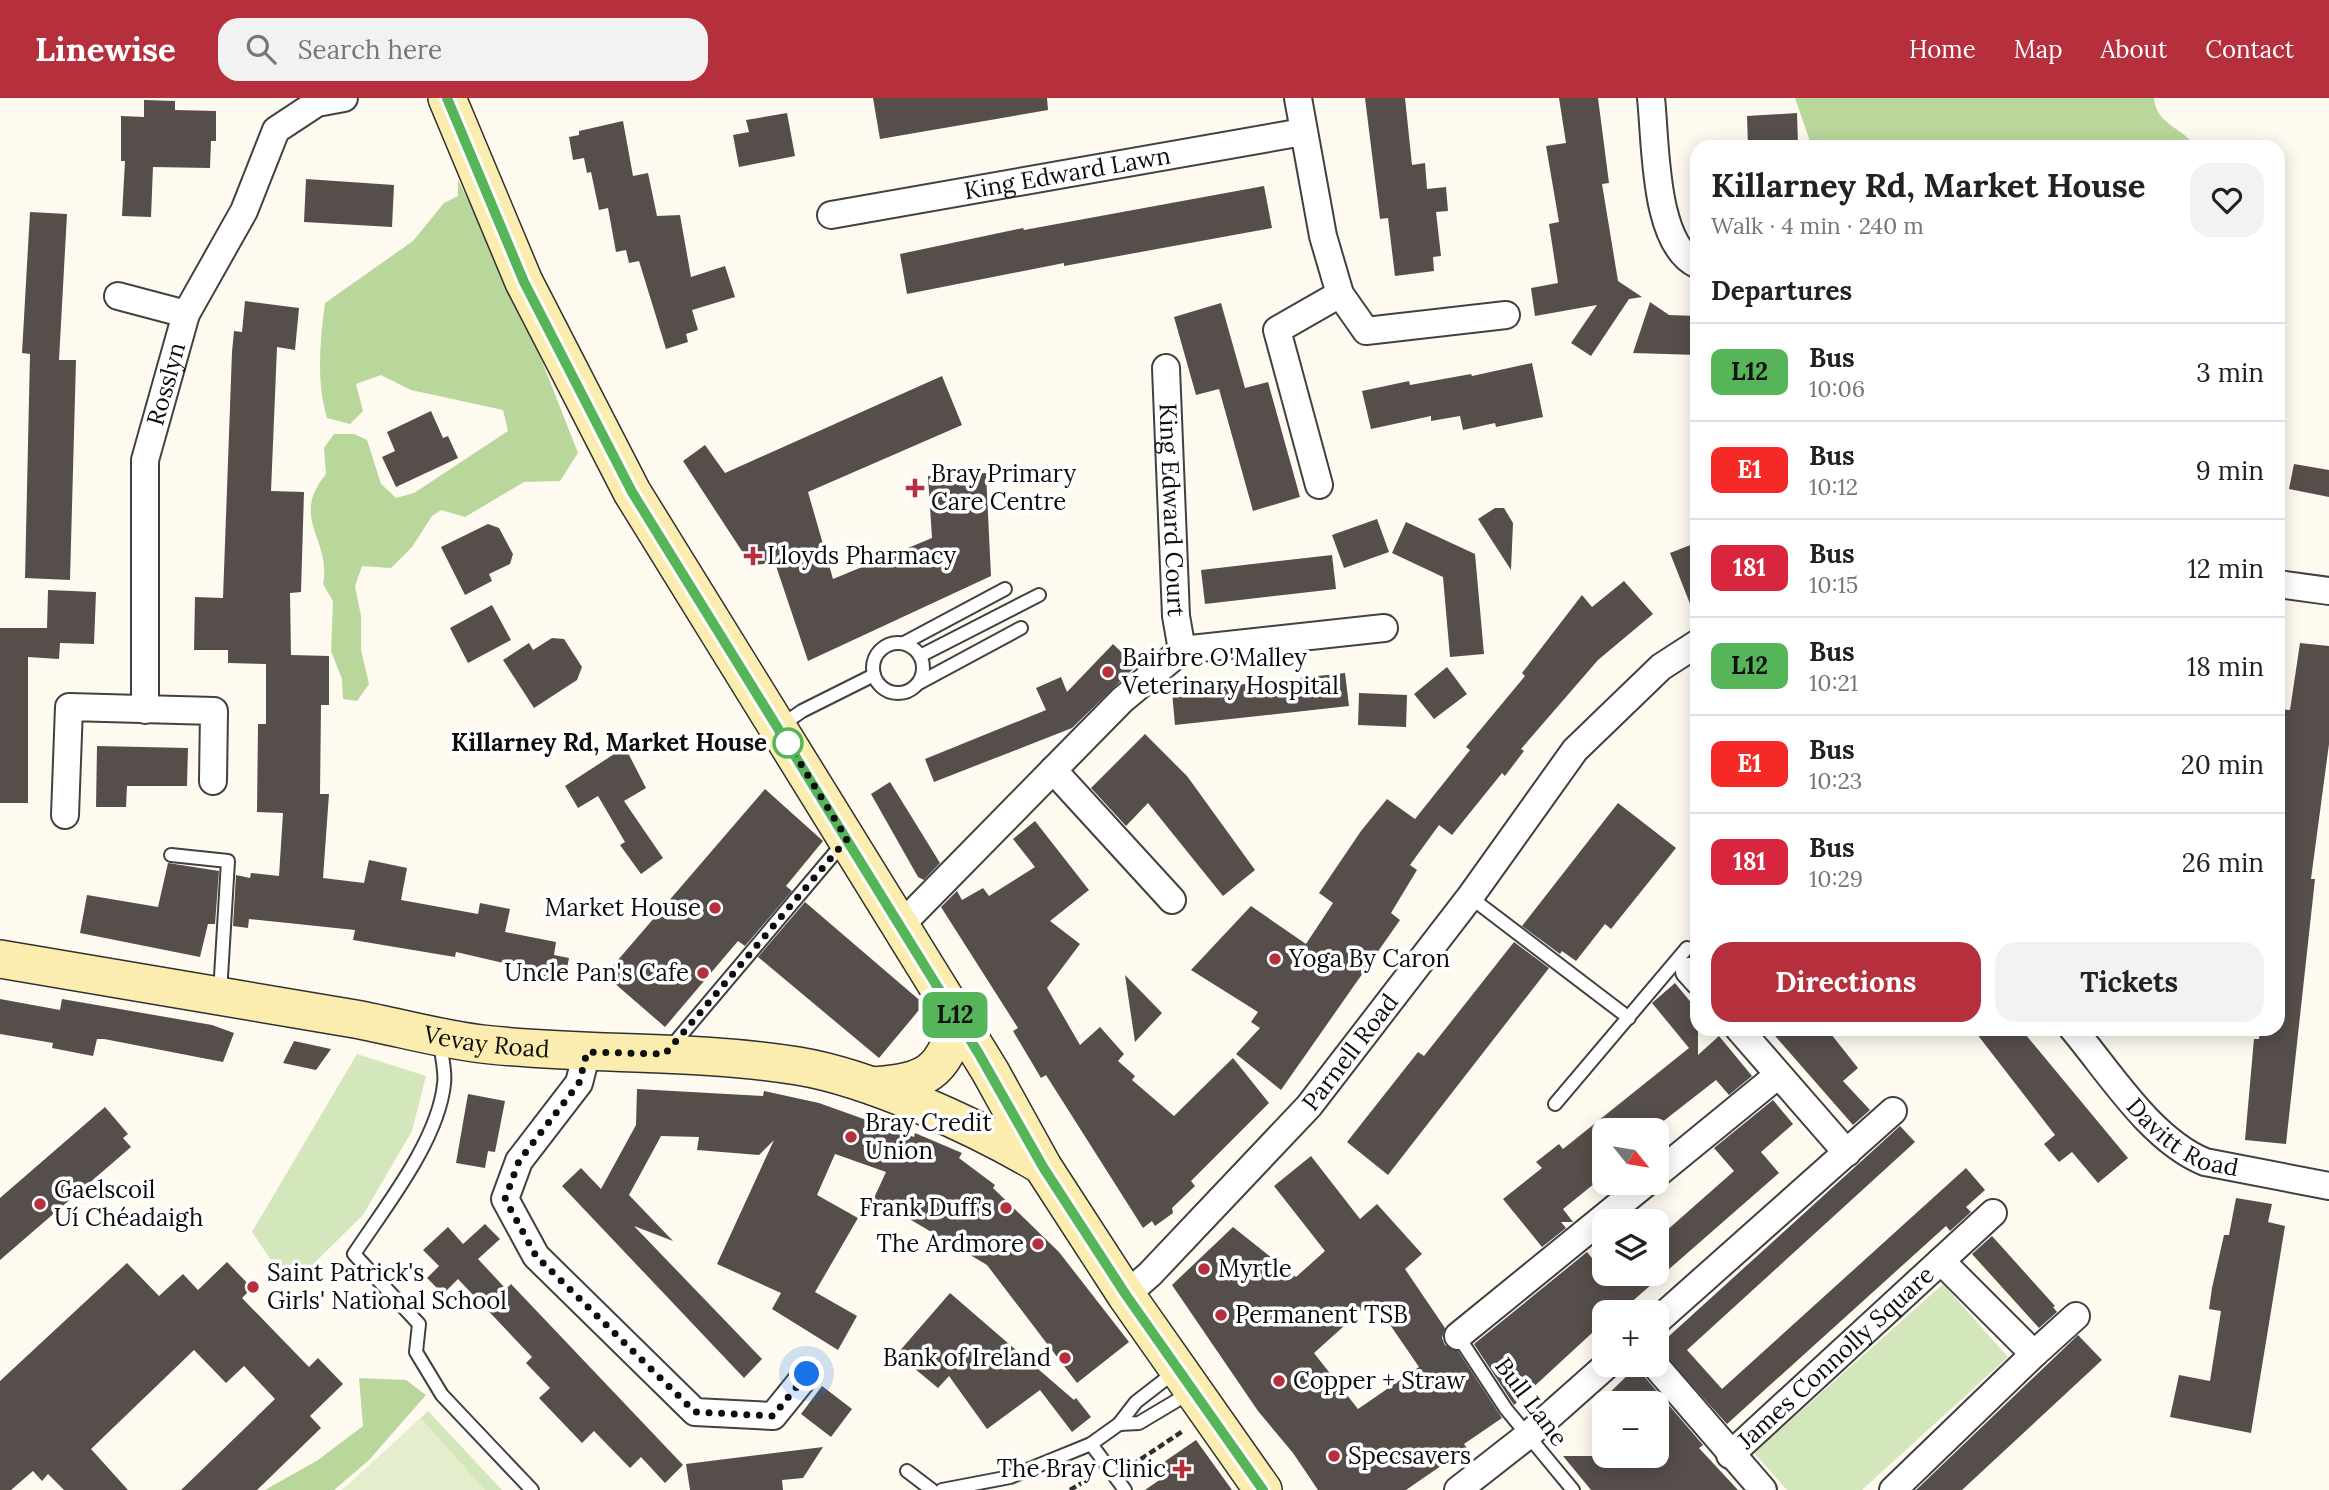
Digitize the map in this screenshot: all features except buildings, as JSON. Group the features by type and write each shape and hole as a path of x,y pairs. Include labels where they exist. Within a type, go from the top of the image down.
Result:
{"main road":[{"path":"447,98 524,282 632,492 958,1020 1043,1167 1126,1295 1263,1490"},
{"name":"Vevay Road","path":"0,959 393,1026 439,1038 587,1052 665,1054 800,1066 868,1087 1001,1141 1043,1167"},
{"path":"868,1087 912,1082 929,1075 946,1054 958,1020"}],"street":[{"name":"Rosslyn","path":"145,710 145,460 186,314 244,211 276,130 315,101 344,98"},
{"path":"1298,98 1323,236 1340,294 1366,331 1506,315"},
{"path":"1651,98 1662,205 1672,242 1690,261"},
{"name":"King Edward Lawn","path":"831,215 1303,132"},
{"path":"1319,485 1277,330 1340,294"},
{"path":"118,296 186,314"},
{"name":"King Edward Court","path":"1167,368 1175,616 1182,650"},
{"path":"2285,584 2329,591"},
{"path":"900,926 1122,700 1182,650 1384,628"},
{"name":"Parnell Road","path":"1126,1295 1150,1274 1309,1106 1470,897 1575,750 1661,667 1690,648"},
{"path":"65,815 69,708 214,711 212,781"},
{"path":"1053,770 1172,900"},
{"path":"1745,1036 1847,1153"},
{"name":"Davitt Road","path":"2079,1036 2161,1135 2190,1156 2205,1162 2329,1186"},
{"path":"587,1052 579,1083 519,1161 505,1199 536,1256 695,1412 773,1416 807,1374"},
{"path":"1670,1163 1778,1075"},
{"path":"1669,1310 1893,1111"},
{"path":"1458,1336 1631,1195"},
{"name":"James Connolly Square","path":"1730,1455 1993,1213"},
{"name":"James Connolly Square","path":"1941,1261 2034,1354"},
{"path":"1893,1490 2076,1316"},
{"path":"1471,1486 1593,1377"},
{"name":"James Connolly Square","path":"1665,1377 1763,1490"}],"lane":[{"path":"1005,589 904,643 881,649 873,663 874,675 880,686 896,693 904,693 1021,628"},
{"path":"920,656 1039,595"},
{"path":"904,643 920,656 924,667 919,683"},
{"path":"779,727 802,711 874,675"},
{"path":"665,1054 847,839"},
{"path":"171,855 228,861 220,996"},
{"path":"1470,897 1629,1018"},
{"path":"1556,1104 1629,1018 1690,968"},
{"path":"439,1038 444,1083 433,1125 397,1190 354,1254 419,1324 416,1352 442,1395 532,1490"},
{"name":"Bull Lane","path":"1458,1336 1527,1436 1573,1490"},
{"path":"1119,1424 1139,1423 1186,1380"},
{"path":"942,1490 1010,1477 1091,1444 1119,1424 1136,1402 1186,1380"},
{"path":"1091,1444 1125,1490"},
{"path":"907,1471 932,1490"}],"green space":[{"path":"1795,98 2154,98 2165,121 2189,140 1810,140"},
{"path":"458,180 518,300 578,453 560,481 524,482 465,517 441,510 432,516 412,547 391,568 362,566 355,586 361,616 361,650 369,684 357,701 343,699 342,679 331,651 333,601 323,584 322,554 311,517 311,504 326,474 324,448 334,434 354,434 367,440 381,484 396,498 414,493 508,431 503,410 411,390 381,375 356,384 363,411 350,424 327,418 320,375 325,303 413,241 444,203 458,196"},
{"path":"357,1054 426,1076 412,1131 363,1215 302,1275 273,1263 252,1232"},
{"path":"1943,1284 2008,1357 1862,1490 1787,1490 1754,1453"},
{"path":"359,1378 406,1380 426,1395 369,1460 334,1490 265,1490 318,1460 363,1426"},
{"path":"428,1411 502,1490 344,1490"},
{"path":"421,1418 485,1490 342,1490"}],"bus line":[{"name":"L12","path":"447,98 524,282 632,492 1001,1090 1043,1167 1126,1295 1263,1490"}],"place":[{"name":"Bray Primary Care Centre","path":"915,488"},
{"name":"Lloyds Pharmacy","path":"753,556"},
{"name":"Bairbre O'Malley Veterinary Hospital","path":"1108,672"},
{"name":"Killarney Rd, Market House","path":"788,743"},
{"name":"Market House","path":"715,908"},
{"name":"Yoga By Caron","path":"1275,959"},
{"name":"Uncle Pan's Cafe","path":"703,973"},
{"name":"Bray Credit Union","path":"851,1137"},
{"name":"Gaelscoil Uí Chéadaigh","path":"40,1204"},
{"name":"Frank Duff’s","path":"1006,1208"},
{"name":"The Ardmore","path":"1038,1244"},
{"name":"Myrtle","path":"1204,1269"},
{"name":"Saint Patrick's Girls' National School","path":"253,1287"},
{"name":"Permanent TSB","path":"1221,1315"},
{"name":"Bank of Ireland","path":"1065,1358"},
{"name":"Copper + Straw","path":"1279,1381"},
{"name":"Specsavers","path":"1334,1456"},
{"name":"The Bray Clinic","path":"1182,1469"}],"route":[{"path":"788,743 847,839 665,1054 587,1052 579,1083 519,1161 505,1199 536,1256 695,1412 773,1416 807,1374"}]}
